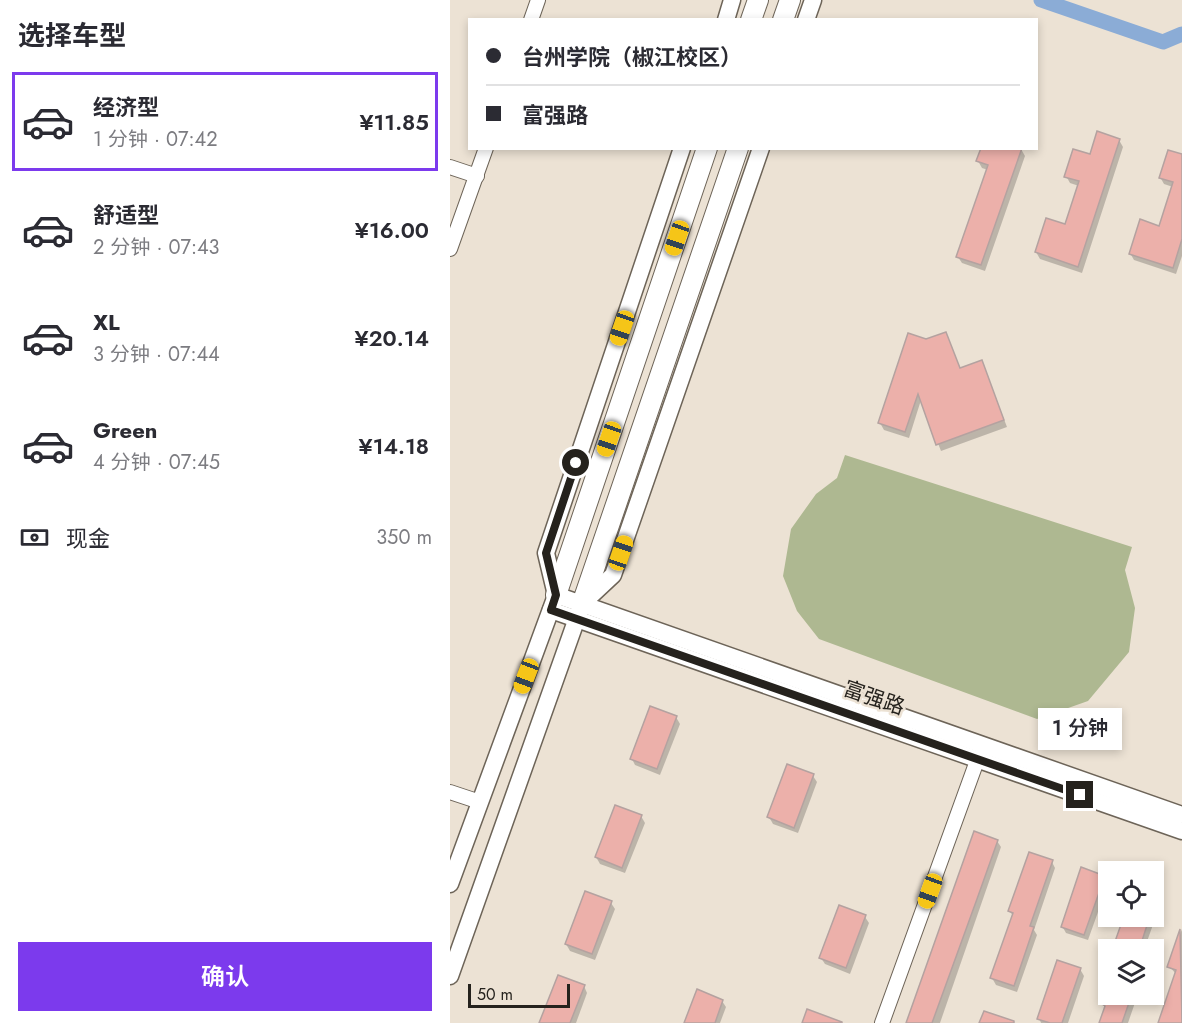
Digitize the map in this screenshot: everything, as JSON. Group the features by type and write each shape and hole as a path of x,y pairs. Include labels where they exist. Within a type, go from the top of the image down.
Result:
{"highway":[{"path":"752,18 758,0"},
{"path":"784,18 790,0"},
{"path":"554,602 706,150"},
{"path":"579,611 737,150"}],"main road":[{"path":"727,18 732,0"},
{"path":"807,18 813,0"},
{"path":"450,884 554,602 546,553 681,150"},
{"path":"450,976 579,611 614,575 760,150"},
{"name":"富强路","path":"554,602 1182,831"},
{"name":"富强路","path":"579,611 1182,815"}],"street":[{"path":"532,18 537,0"},
{"path":"450,249 485,150"},
{"path":"450,167 477,176"},
{"path":"882,1023 978,758"},
{"path":"450,792 480,802"}],"green space":[{"path":"845,455 1132,547 1125,570 1135,608 1129,652 1088,701 1037,719 819,639 797,611 783,576 791,529 816,494 837,478"}],"building":[{"path":"1097,131 1120,139 1078,267 1035,252 1046,218 1065,224 1079,181 1064,177 1073,149 1090,154"},
{"path":"980,150 1021,150 981,265 956,257 988,165 976,161"},
{"path":"1168,150 1182,154 1182,239 1173,268 1129,254 1140,219 1159,226 1173,182 1159,178"},
{"path":"946,332 960,368 982,360 1004,420 936,445 918,394 905,432 878,423 908,333 926,339"},
{"path":"650,706 677,716 657,769 630,759"},
{"path":"787,764 814,774 794,828 767,817"},
{"path":"615,805 642,815 622,868 595,857"},
{"path":"974,831 998,840 932,1023 906,1023"},
{"path":"1029,852 1053,860 1030,926 1034,927 1014,986 990,978 1013,913 1008,911"},
{"path":"1081,867 1098,873 1098,896 1084,935 1061,927"},
{"path":"585,891 612,901 592,954 565,944"},
{"path":"839,905 866,915 846,968 819,958"},
{"path":"1120,927 1146,927 1143,939 1116,939"},
{"path":"1180,929 1182,1023 1158,1023 1176,970 1167,967"},
{"path":"1057,960 1081,968 1062,1023 1050,1023 1037,1019"},
{"path":"558,975 585,985 570,1023 539,1023"},
{"path":"697,989 723,1000 715,1023 684,1023"},
{"path":"1104,1005 1128,1005 1122,1023 1099,1023"},
{"path":"807,1009 842,1022 842,1023 802,1023"},
{"path":"984,1011 1014,1021 1014,1023 979,1023"}],"waterway":[{"path":"1041,0 1163,42 1182,34"}],"route":[{"path":"576,463 546,553 556,595 551,610 1080,795"}]}
